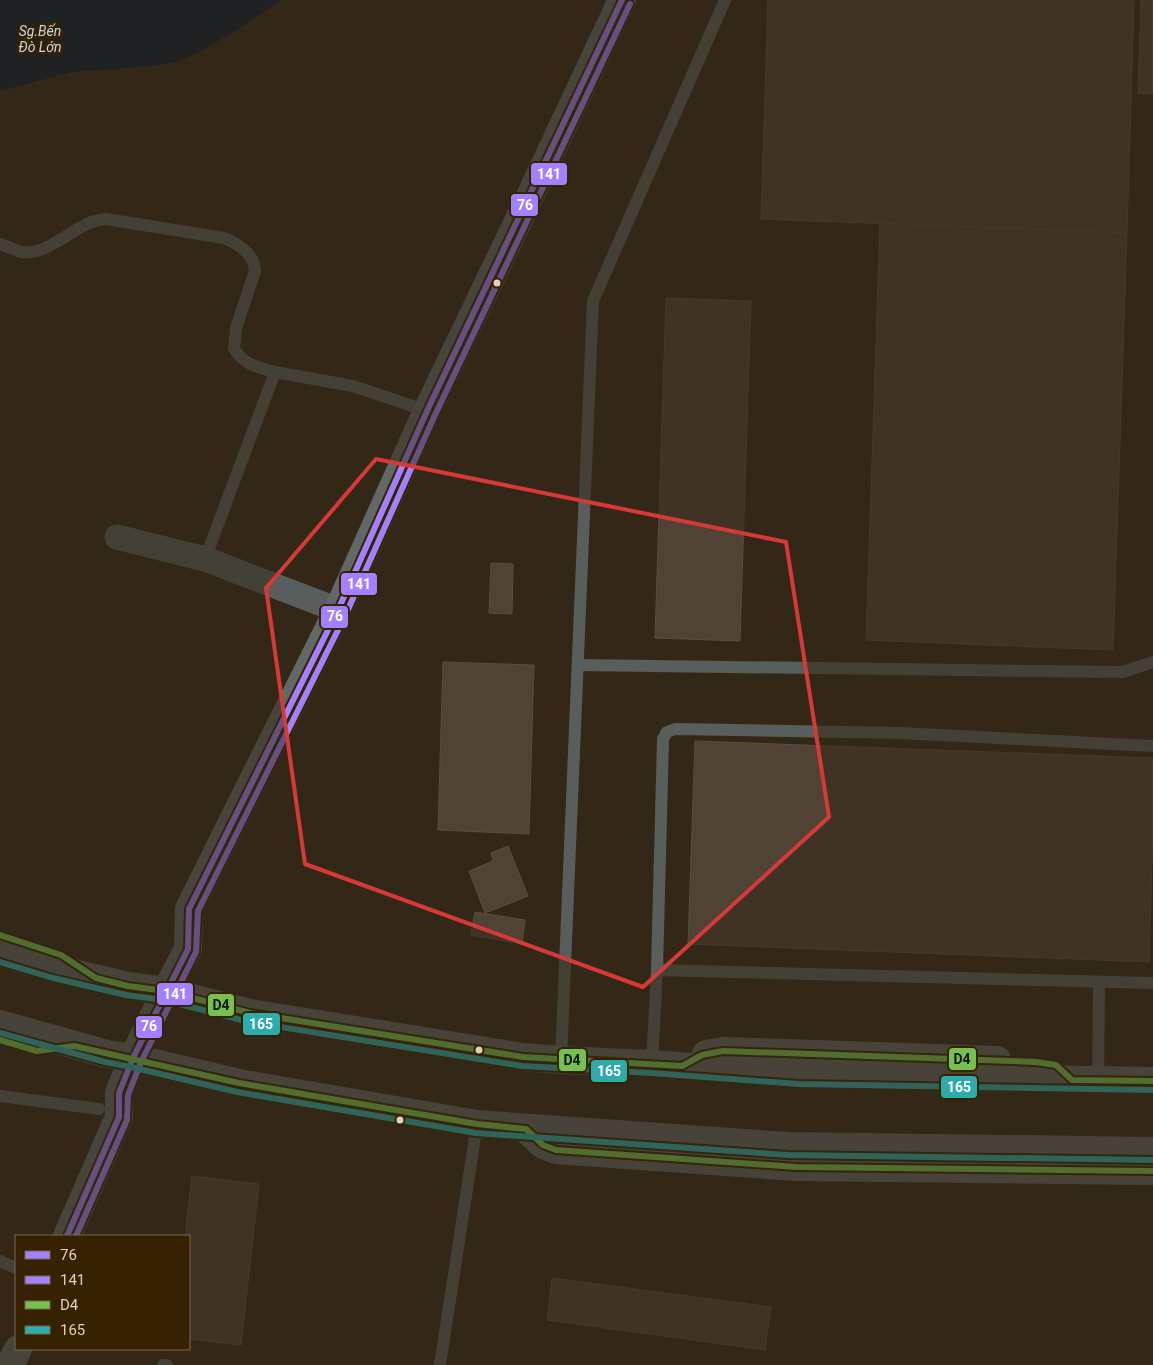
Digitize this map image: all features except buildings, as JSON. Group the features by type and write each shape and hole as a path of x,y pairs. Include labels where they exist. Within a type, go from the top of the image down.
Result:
{"main road":[{"path":"67,1235 119,1117 119,1093 133,1058 188,949 190,909 338,610 427,411 622,0"},
{"path":"0,935 61,955 96,978"},
{"path":"0,953 128,986 166,991 250,1013 514,1055 561,1060 652,1064 798,1075 1153,1082"},
{"path":"0,1024 74,1046 240,1083 477,1124 788,1146 1153,1151"},
{"path":"0,1040 37,1051 74,1046"},
{"path":"526,1128 543,1145 556,1150 777,1166 1153,1171"},
{"path":"10,1365 18,1350"}],"street":[{"path":"117,537 205,560 338,610"}],"lane":[{"path":"561,1060 593,302 725,0"},
{"path":"0,244 24,252 37,251 57,242 84,224 94,220 106,219 224,238 234,242 247,252 255,271 236,328 234,348 241,359 250,365 276,372 354,386 427,411"},
{"path":"205,560 276,372"},
{"path":"578,665 1123,672 1153,662"},
{"path":"652,1064 657,970 663,739 667,732 675,729 900,734 1153,746"},
{"path":"657,970 1153,983"},
{"path":"1098,1081 1099,982"},
{"path":"0,1096 99,1109"},
{"path":"440,1365 477,1124"},
{"path":"0,1261 15,1268"}],"highlighted area":[{"path":"376,459 786,542 829,817 643,987 305,864 266,588"}],"water":[{"name":"Sg.Bến Đò Lớn","path":"0,0 281,0 201,51 175,62 151,66 72,72 0,91"}],"transit line":[{"name":"76","path":"67,1235 119,1117 119,1093 133,1058 188,949 189,909 338,610 427,411 622,0"},
{"name":"141","path":"76,1235 127,1120 128,1095 141,1062 196,952 198,911 346,614 435,415 630,4"},
{"name":"D4","path":"0,935 61,955 96,978 128,986 166,991 250,1013 523,1057 682,1066 702,1055 723,1051 1036,1062 1056,1065 1072,1080 1153,1081"},
{"name":"165","path":"0,962 53,978 126,995 164,1000 249,1022 522,1066 798,1084 1153,1090"},
{"name":"165","path":"0,1033 105,1062 237,1092 476,1133 788,1155 1153,1160"},
{"name":"D4","path":"0,1040 37,1051 74,1046 239,1083 477,1124 526,1129 543,1145 556,1150 796,1167 1153,1171"}]}
